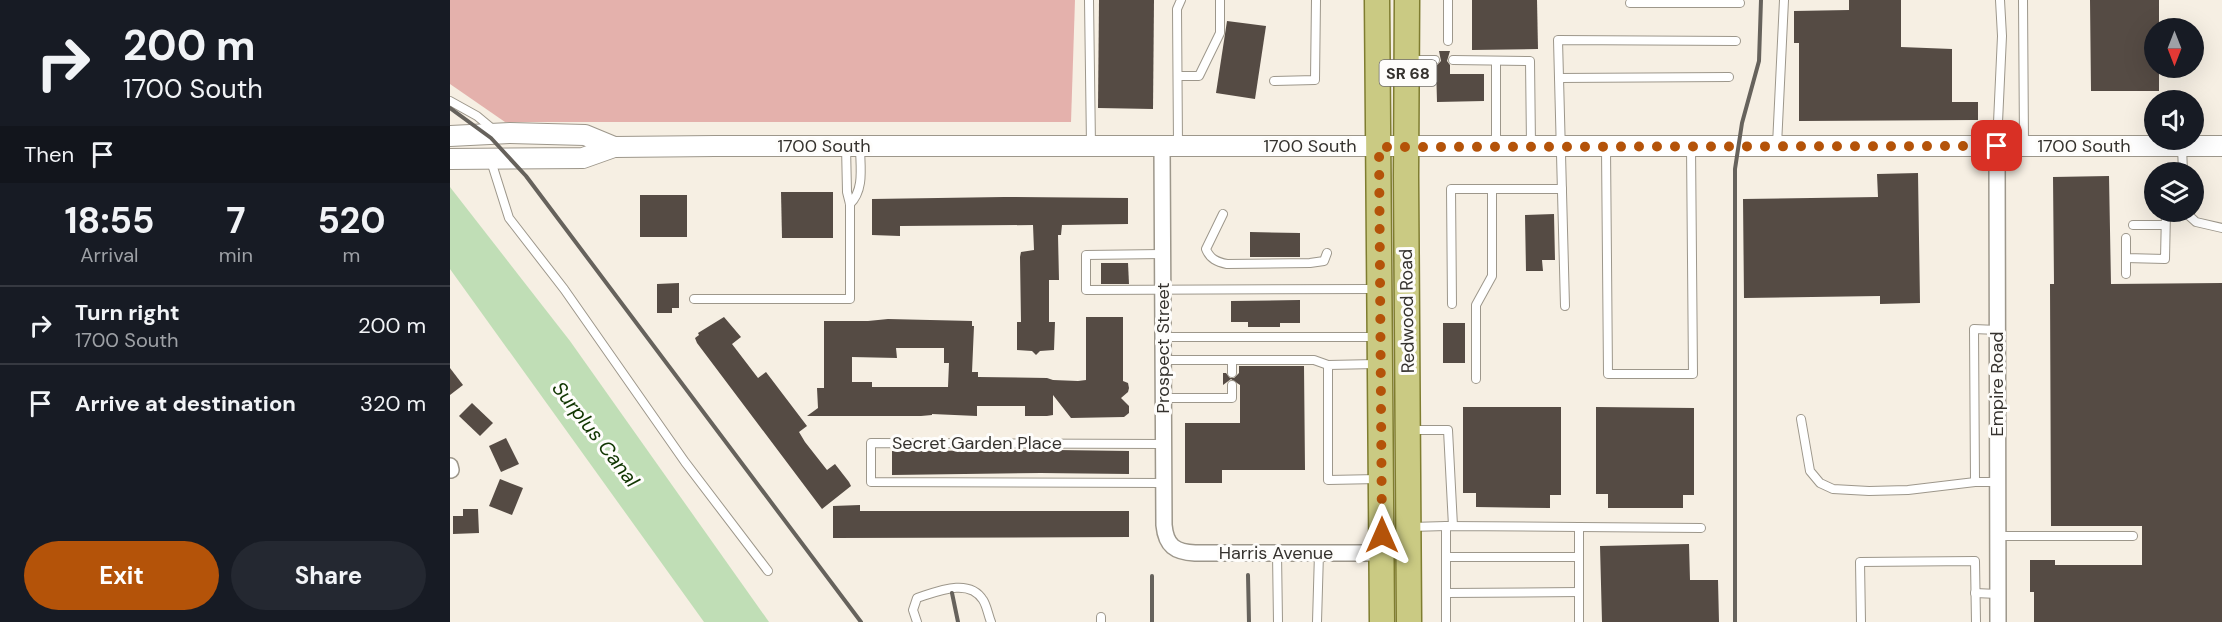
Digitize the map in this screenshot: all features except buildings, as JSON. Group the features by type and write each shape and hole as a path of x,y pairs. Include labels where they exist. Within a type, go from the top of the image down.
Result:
{"main road":[{"name":"Redwood Road","path":"1377,0 1382,622"},
{"name":"Redwood Road","path":"1407,0 1408,622"}],"street":[{"name":"1700 South","path":"450,136 585,135 614,147"},
{"name":"Empire Road","path":"1997,146 1998,622"},
{"name":"1700 South","path":"451,159 584,158 614,147 2144,146"},
{"name":"1700 South","path":"2204,146 2222,146"},
{"name":"Prospect Street","path":"1170,147 1162,254 1165,532 1171,547"},
{"name":"Harris Avenue","path":"1171,547 1187,553 1382,553"}],"lane":[{"path":"1089,0 1091,147"},
{"path":"1170,147 1178,76 1177,9 1181,0"},
{"path":"1178,76 1199,76 1220,33 1220,0"},
{"path":"1274,81 1315,80 1316,0"},
{"path":"1448,0 1448,41"},
{"path":"1777,146 1784,0"},
{"path":"1997,146 2002,36 2000,0"},
{"path":"2023,0 2024,146"},
{"path":"1630,3 1740,3"},
{"path":"1564,306 1558,40 1736,41"},
{"path":"1408,60 1434,60"},
{"path":"1453,60 1530,61 1531,147"},
{"path":"1496,61 1496,147"},
{"path":"1559,78 1729,77"},
{"path":"450,101 477,116 498,134"},
{"path":"694,299 850,299 850,204 847,192 853,146"},
{"path":"850,204 856,198 860,188 853,146"},
{"path":"1606,146 1608,374 1693,374 1692,146"},
{"path":"491,160 509,218 564,289 685,462 768,571"},
{"path":"1452,304 1451,189 1562,189"},
{"path":"1476,379 1476,304 1492,276 1492,189"},
{"path":"1223,214 1206,249 1212,259 1219,262 1310,263 1324,261 1327,253"},
{"path":"2126,258 2165,258 2165,222"},
{"path":"2196,222 2222,228"},
{"path":"2133,225 2165,225"},
{"path":"2126,238 2126,274"},
{"path":"1162,254 1086,255 1086,290 1381,289"},
{"path":"1975,483 1974,329 1997,330"},
{"path":"1163,337 1381,337"},
{"path":"1163,360 1314,360 1328,365 1381,364"},
{"path":"1232,360 1232,374"},
{"path":"1328,365 1328,480 1381,479"},
{"path":"1163,398 1232,398 1232,385"},
{"path":"1801,419 1810,471 1820,483 1833,489 1908,490 1998,482"},
{"path":"1408,430 1448,430 1449,526 1446,557 1446,622"},
{"name":"Secret Garden Place","path":"1164,444 871,443 871,482 1164,483"},
{"path":"1408,527 1701,528"},
{"path":"1579,527 1579,622"},
{"path":"1998,536 2133,536"},
{"path":"1277,553 1278,622"},
{"path":"1317,622 1319,553"},
{"path":"1446,557 1579,557"},
{"path":"1861,622 1860,562 1975,561 1976,622"},
{"path":"917,622 913,610 917,598 953,586 970,590 982,598 991,622"},
{"path":"1446,593 1579,592"},
{"path":"1975,593 1998,594"}],"shaded area":[{"path":"450,0 1075,0 1071,122 505,122 450,84"}],"water":[{"name":"Surplus Canal","path":"450,187 570,341 769,622 704,622 450,269"}],"railway":[{"path":"1735,622 1735,169 1742,123 1759,61 1761,0"},
{"path":"450,108 491,138 526,176 861,622"},
{"path":"1248,575 1249,622"},
{"path":"1152,576 1152,622"},
{"path":"952,593 958,622"}],"route":[{"path":"1382,535 1379,147 1997,146"}]}
